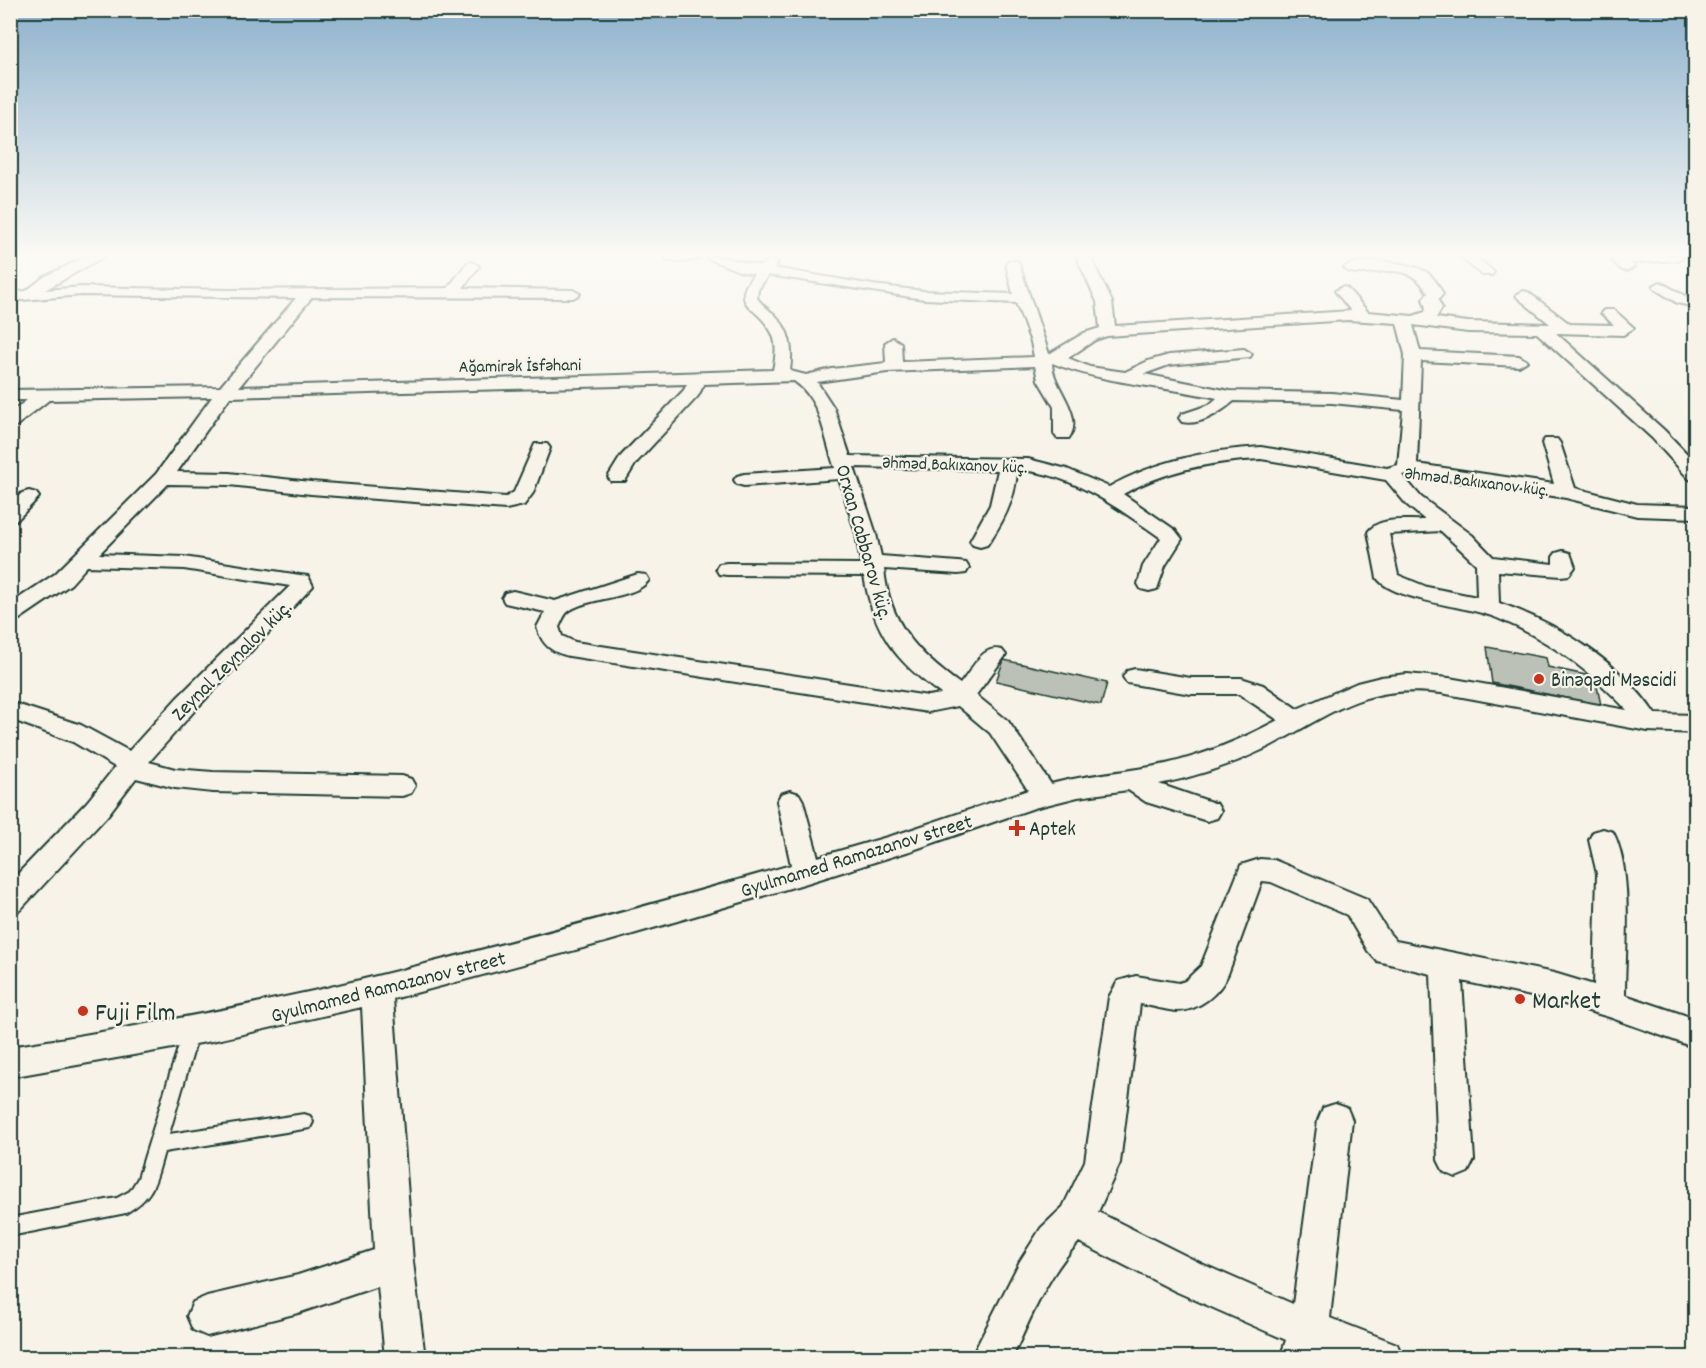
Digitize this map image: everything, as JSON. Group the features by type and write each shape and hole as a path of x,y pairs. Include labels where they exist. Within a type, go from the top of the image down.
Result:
{"street":[{"path":"10,615 63,579 163,478 225,392 285,320"},
{"path":"769,320 777,327 782,338 785,355 781,375"},
{"path":"1030,320 1048,359 1049,388 1063,407 1062,434"},
{"path":"1107,331 1110,320"},
{"name":"Ağamirək İsfəhani","path":"10,394 225,392 697,380 781,375 804,380 841,371 1006,364 1048,359 1071,349 1084,338 1107,331 1286,320"},
{"path":"1409,320 1413,355 1411,406 1399,472 1407,497 1479,551 1487,563 1488,607"},
{"name":"Ağamirək İsfəhani","path":"1415,320 1468,327 1623,330 1626,328 1617,320"},
{"path":"1554,320 1566,329"},
{"path":"1542,329 1658,434 1695,475"},
{"path":"894,343 894,367"},
{"path":"1130,376 1146,368 1181,359 1244,354"},
{"path":"1413,355 1448,359 1519,361"},
{"path":"1048,359 1075,369 1130,376 1230,396 1332,398 1411,406"},
{"path":"574,383 581,361"},
{"path":"618,477 628,460 692,392 697,380"},
{"name":"Orxan Cabbarov küç.","path":"804,380 819,397 825,408 873,566 879,600 888,626 914,660 999,727 1045,795"},
{"path":"10,422 44,395"},
{"path":"1188,417 1215,409 1230,396"},
{"path":"1551,443 1575,494 1620,488"},
{"path":"163,478 229,479 311,488 506,503 517,501 523,493 541,448"},
{"name":"Əhməd Bakıxanov küç.","path":"744,480 843,467 1008,466 1042,468 1110,494 1133,480 1160,471 1241,453 1284,456 1575,494 1637,510 1695,512"},
{"path":"980,541 996,516 1008,485 1008,466"},
{"path":"1110,494 1172,539 1154,566 1149,584"},
{"path":"10,516 29,497"},
{"path":"1444,525 1382,528 1378,532 1388,578 1404,587 1488,607 1537,628 1577,653 1633,697 1648,722"},
{"path":"1487,563 1551,570 1564,567 1563,557"},
{"name":"Zeynal Zeynalov küç.","path":"10,902 97,809 130,765 302,586 300,581 184,563 83,560"},
{"path":"727,568 873,566 958,568"},
{"path":"638,580 608,592 571,601 558,608 548,627 552,640 569,649 928,704 942,703 960,697 994,655"},
{"path":"513,598 558,608"},
{"path":"1135,677 1207,687 1241,686 1254,691 1295,720"},
{"name":"Gyulmamed Ramazanov street","path":"10,1062 191,1032 282,1014 377,991 807,872 925,836 1045,795 1087,785 1133,780 1214,760 1362,690 1401,683 1449,686 1648,722 1695,725"},
{"path":"10,710 62,726 92,740 130,765 152,773 222,783 326,787 402,786"},
{"path":"1133,780 1155,795 1207,812"},
{"path":"790,801 807,872"},
{"path":"1603,840 1611,874 1609,1003"},
{"path":"991,1358 1033,1274 1054,1241 1076,1220 1102,1163 1125,997 1129,992 1136,990 1179,997 1195,992 1213,974 1251,873 1260,870 1274,871 1344,899 1358,907 1367,918 1379,946 1388,952 1554,987 1609,1003 1695,1034"},
{"path":"1446,964 1456,1160"},
{"path":"377,991 394,1262 405,1358"},
{"path":"1304,1344 1335,1120"},
{"path":"1076,1220 1304,1344 1383,1358"},
{"path":"207,1316 297,1294 394,1262"}],"lane":[{"path":"10,1227 120,1207 136,1197 146,1183 191,1032"},
{"path":"158,1144 304,1122"}],"building":[{"path":"1487,647 1546,658 1548,667 1595,677 1601,705 1492,683"},
{"path":"1004,660 1107,683 1101,705 996,681"}],"place":[{"name":"Binəqədi Məscidi","path":"1539,679"},
{"name":"Aptek","path":"1017,828"},
{"name":"Market","path":"1520,999"},
{"name":"Fuji Film","path":"83,1011"}]}
